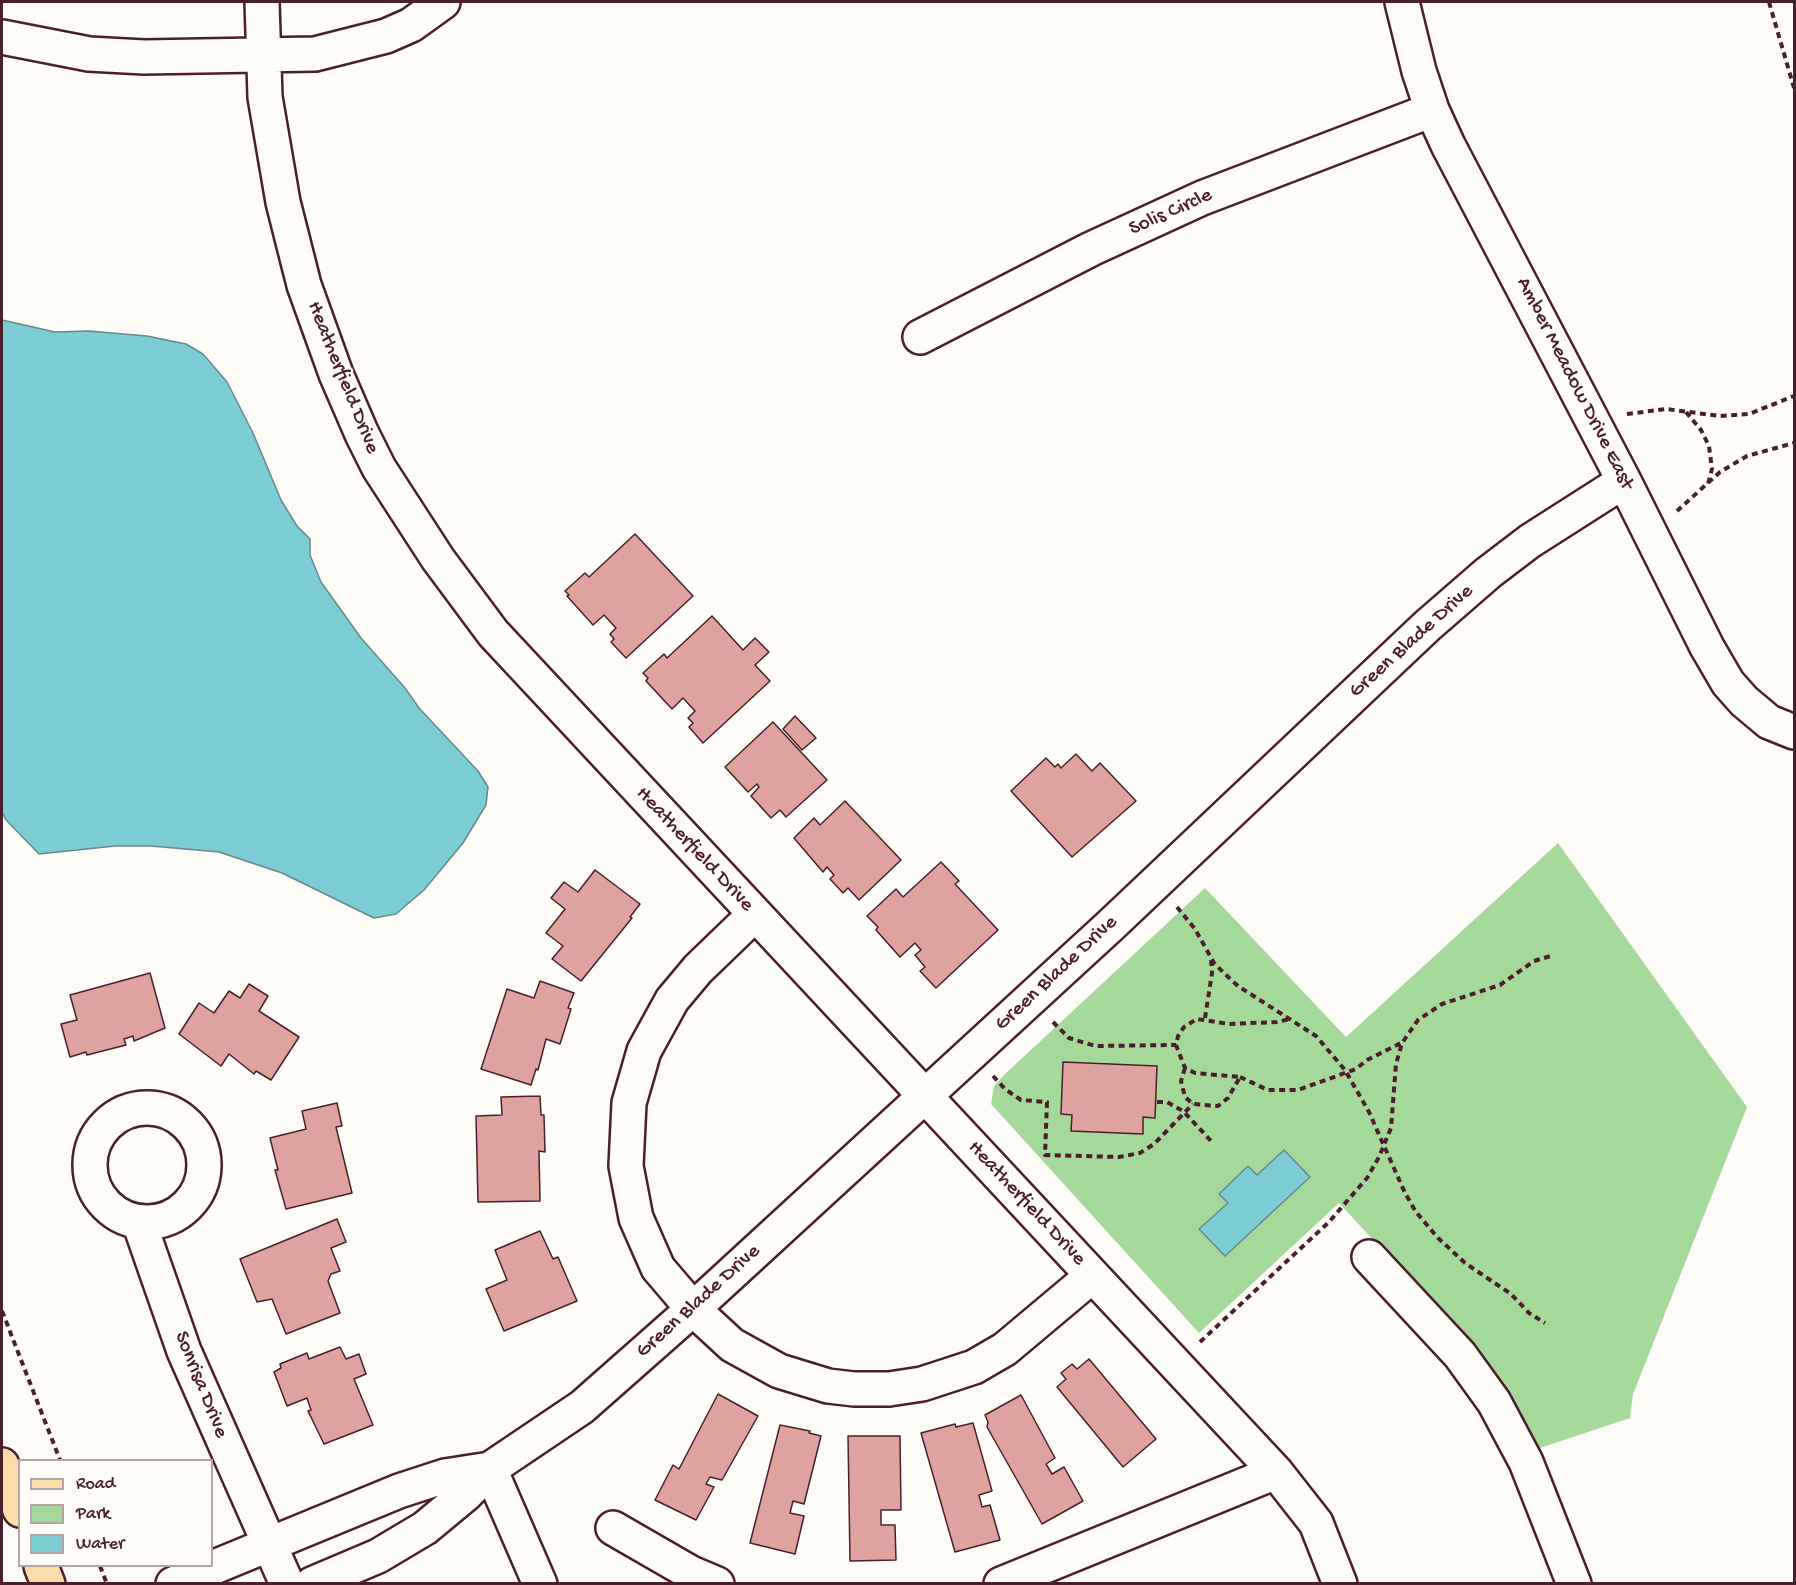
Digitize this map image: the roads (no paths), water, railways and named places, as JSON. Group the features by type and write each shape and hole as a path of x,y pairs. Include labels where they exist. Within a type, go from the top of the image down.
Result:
{"main road":[{"path":"2,1465 18,1505"},
{"path":"41,1567 48,1584"}],"street":[{"name":"Heatherfield Drive","path":"262,2 262,55 270,133 292,243 336,374 379,468 438,560 493,633 1276,1472 1316,1523 1340,1584"},
{"path":"2,37 89,54 144,57 315,54 387,36 411,25 443,2"},
{"name":"Amber Meadow Drive East","path":"1402,2 1419,71 1432,110 1707,647 1728,683 1744,701 1769,722 1794,732"},
{"name":"Solis Circle","path":"920,337 1091,249 1202,198 1432,110"},
{"name":"Green Blade Drive","path":"312,1584 378,1556 425,1528 466,1494 490,1470 582,1407 693,1309 1111,925 1435,619 1530,541 1624,481"},
{"path":"754,915 698,969 672,1000 644,1051 629,1104 626,1166 636,1218 658,1268 693,1309 732,1345 779,1371 828,1386 889,1389 931,1382 974,1367 1005,1349 1092,1276"},
{"name":"Sonrisa Drive","path":"139,1222 184,1351 286,1584"},
{"path":"1369,1257 1460,1355 1494,1402 1526,1462 1574,1584"},
{"path":"490,1470 540,1584"},
{"name":"Green Blade Drive","path":"173,1584 399,1491 445,1476 490,1470"},
{"path":"1001,1584 1276,1472"},
{"path":"613,1528 691,1573 717,1584"}],"water":[{"path":"2,320 55,332 89,331 147,336 186,344 203,354 227,382 253,433 281,500 297,526 310,539 310,555 321,582 361,638 405,688 419,708 478,771 488,787 486,805 463,843 424,890 396,914 374,918 282,873 219,852 151,846 115,846 39,854 6,820 2,812"},
{"path":"1284,1150 1310,1177 1225,1256 1199,1229 1228,1203 1219,1194 1248,1166 1257,1175"}]}
